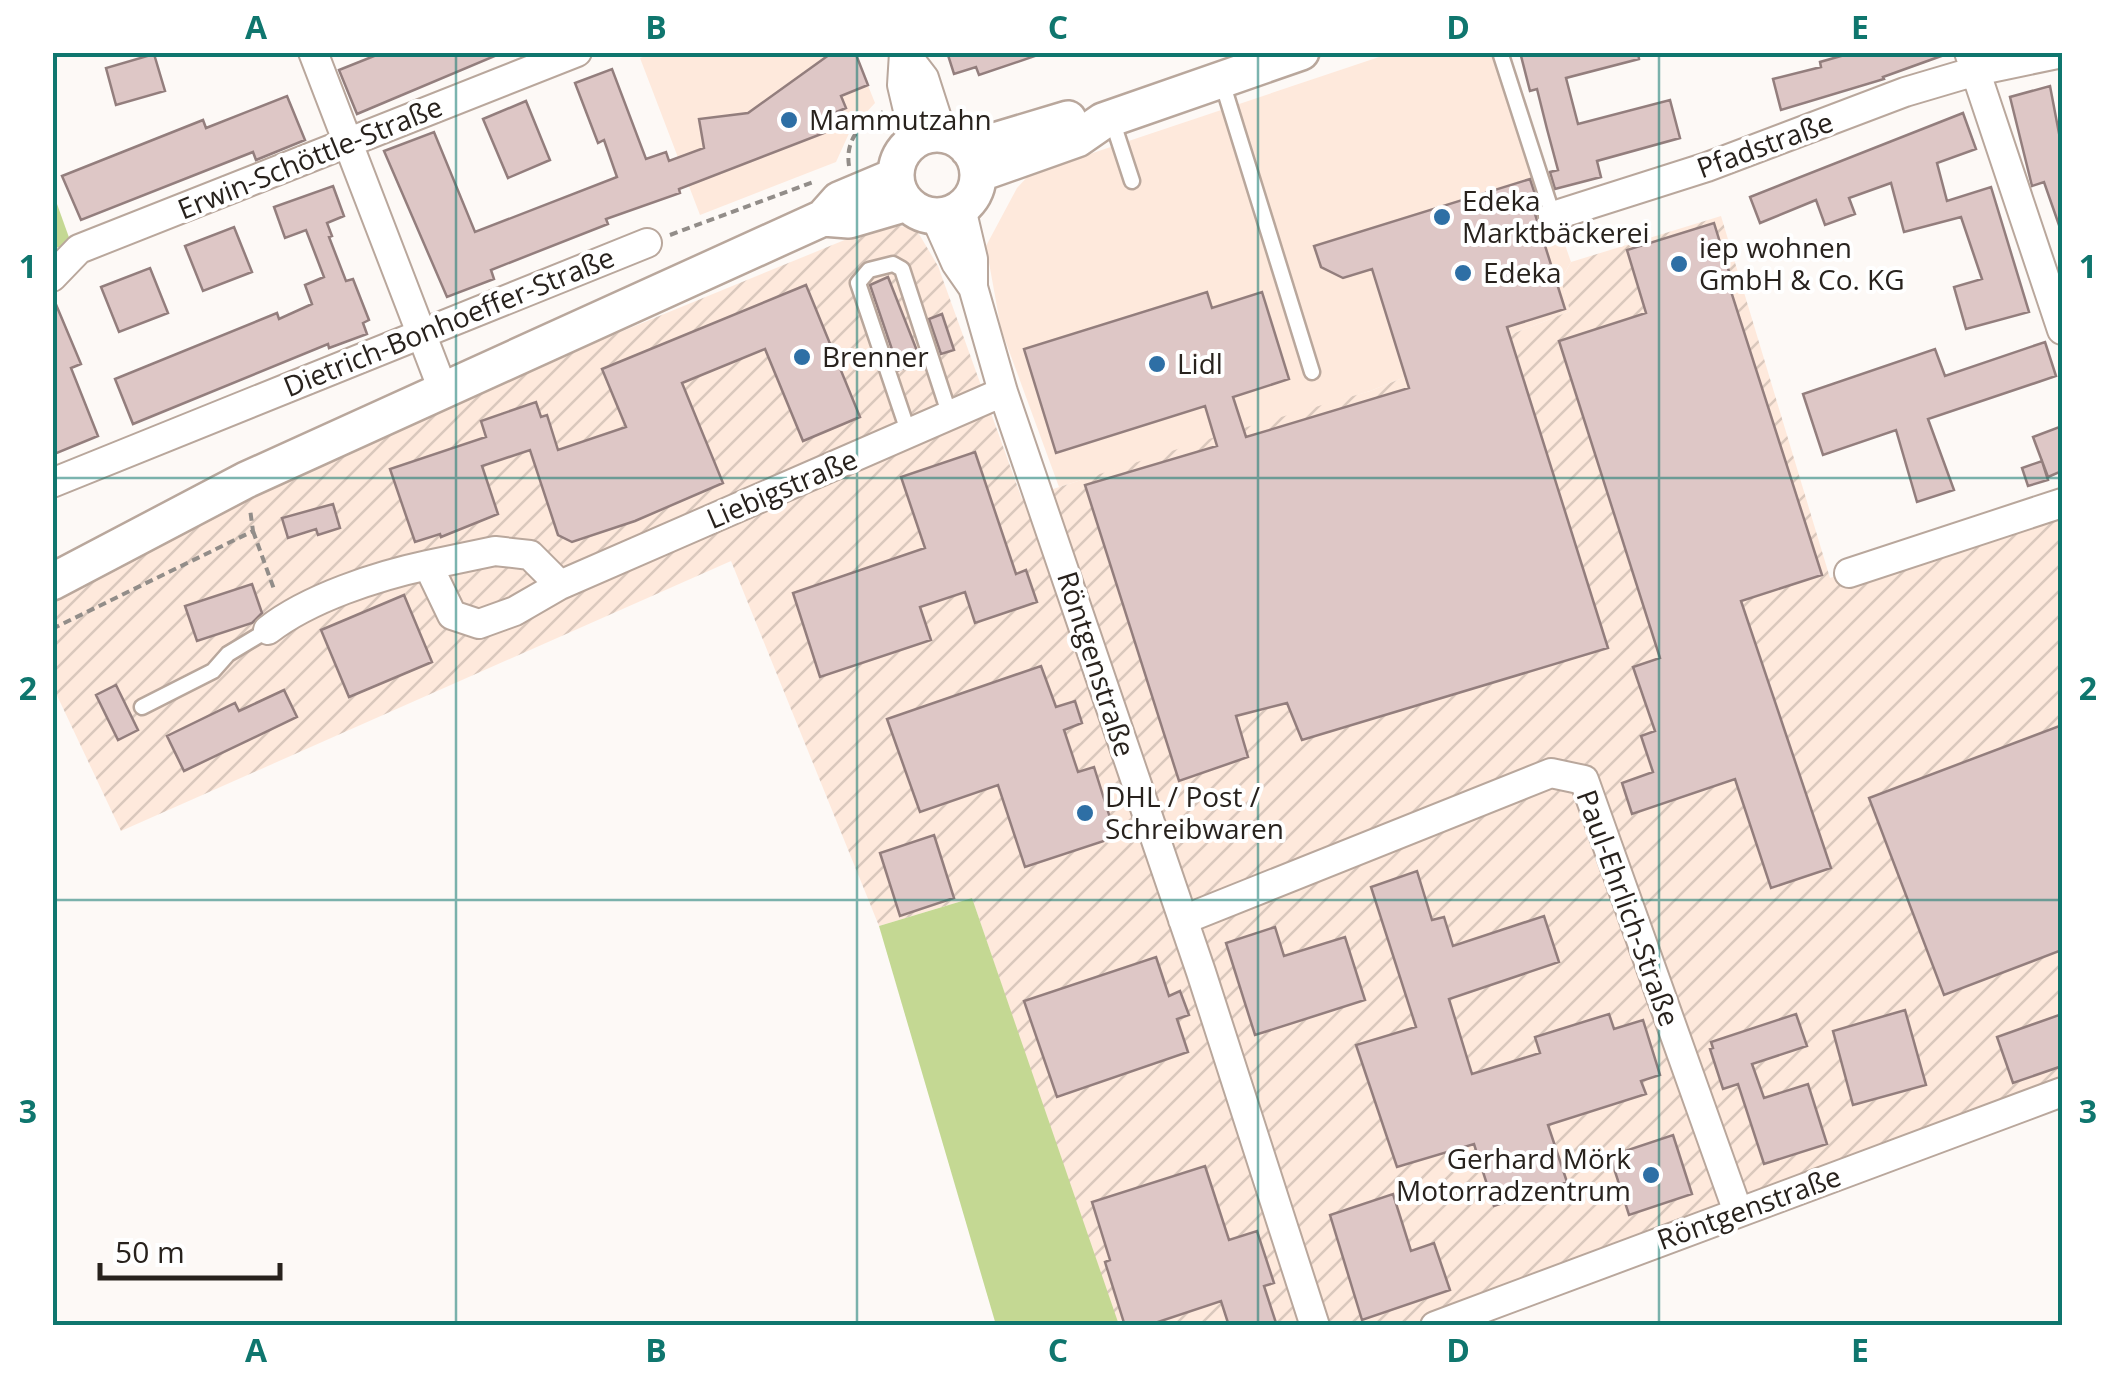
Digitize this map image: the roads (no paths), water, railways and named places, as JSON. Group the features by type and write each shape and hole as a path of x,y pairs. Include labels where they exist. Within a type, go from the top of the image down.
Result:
{"street":[{"path":"313,52 443,390"},
{"name":"Erwin-Schöttle-Straße","path":"52,277 78,249 577,52"},
{"path":"925,201 900,155 1076,139 1108,120 1301,52"},
{"name":"Pfadstraße","path":"1554,216 1706,168 1973,62 2062,52"},
{"path":"904,53 902,85 907,105 951,149"},
{"path":"823,218 849,220 975,190 951,149 924,78 904,53"},
{"path":"1973,62 2054,274 2062,330"},
{"path":"52,582 246,480 823,218 839,200 860,191 925,201"},
{"name":"Röntgenstraße","path":"925,201 972,287 1315,1326"},
{"name":"Dietrich-Bonhoeffer-Straße","path":"52,482 647,244"},
{"name":"Liebigstraße","path":"428,565 452,615 479,624 515,611 560,584 1004,392"},
{"path":"1849,574 2062,503"},
{"path":"276,624 389,574 457,556 495,551 530,555 560,584"},
{"name":"Paul-Ehrlich-Straße","path":"1183,920 1551,773 1584,780 1738,1212"},
{"name":"Röntgenstraße","path":"1435,1326 2062,1092"}],"lane":[{"path":"1500,52 1554,216"},
{"path":"1222,81 1312,372"},
{"path":"1108,120 1132,181"},
{"path":"910,434 858,283 869,270 892,264 902,269 950,416"},
{"path":"142,707 213,671 228,654 276,624"}],"place":[{"name":"Mammutzahn","path":"789,120"},
{"name":"Edeka Marktbäckerei","path":"1442,217"},
{"name":"iep wohnen GmbH & Co. KG","path":"1679,264"},
{"name":"Edeka","path":"1463,273"},
{"name":"Brenner","path":"802,357"},
{"name":"Lidl","path":"1157,364"},
{"name":"DHL / Post / Schreibwaren","path":"1085,813"},
{"name":"Gerhard Mörk Motorradzentrum","path":"1651,1175"}]}
